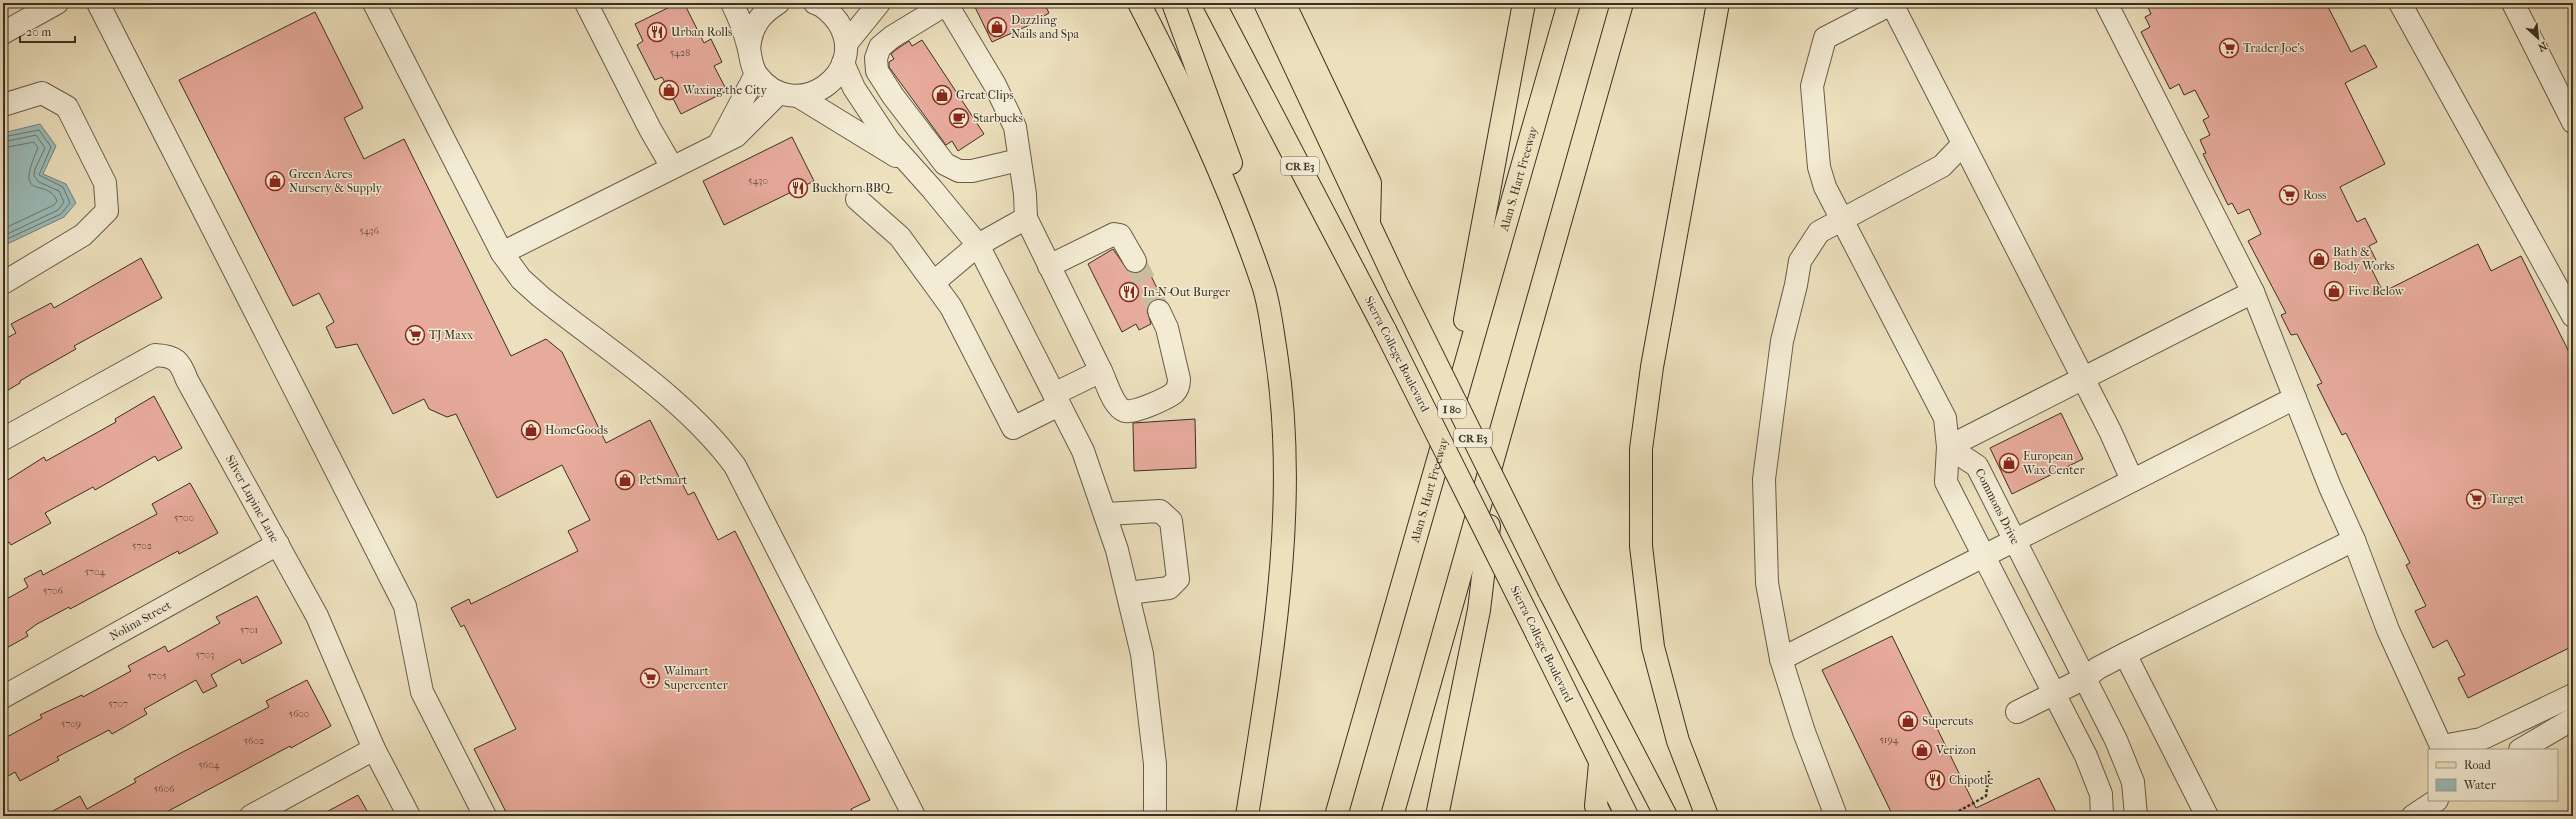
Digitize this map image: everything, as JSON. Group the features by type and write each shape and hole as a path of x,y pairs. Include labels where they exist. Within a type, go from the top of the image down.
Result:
{"main road":[{"path":"1139,3 1222,173 1262,283 1275,346 1284,417 1284,513 1273,651 1247,816"},
{"path":"1173,3 1248,208 1263,259 1262,283"},
{"name":"Sierra College Boulevard","path":"1214,3 1385,330 1627,816"},
{"name":"CR E3","path":"1265,3 1398,286 1549,591 1666,816"},
{"path":"1284,3 1370,183 1369,223"},
{"path":"1442,444 1524,3"},
{"name":"Alan S. Hart Freeway","path":"1336,816 1569,3"},
{"path":"1392,816 1622,3"},
{"path":"1707,816 1678,741 1653,647 1641,546 1641,449 1652,367 1718,3"},
{"path":"1437,816 1480,610 1498,442"},
{"path":"1600,764 1596,806 1601,816"}],"street":[{"path":"3,33 57,3"},
{"path":"98,3 406,606 422,692 485,816"},
{"path":"374,3 502,253 522,279 541,297 684,409 713,436 736,466 914,816"},
{"path":"586,3 650,129 672,167"},
{"path":"732,3 749,49 756,74 766,85 788,94 907,163"},
{"path":"749,49 750,34 756,21 766,10 778,3"},
{"path":"815,3 833,15 842,28 844,54 854,88 866,107 889,141 907,163 932,188 978,245 1083,451 1106,514 1128,593 1142,654 1150,708 1155,764 1155,816"},
{"path":"502,253 746,129 788,94 812,94 826,87 836,76 844,54 879,3"},
{"path":"1019,160 972,171 959,171 945,164 893,96 877,70 876,58 880,47 892,36 946,3 995,85 1015,127 1025,194 1026,218 1118,407 1125,411 1136,411 1174,392 1179,379 1167,328 1159,311"},
{"path":"2102,816 2098,787 2086,756 1946,482 1948,447 1945,418 1826,188 1819,167 1814,129 1812,86 1825,38 1893,3 2083,379 2132,480"},
{"path":"2106,3 2253,292 2294,398 2354,540 2388,630 2442,748 2481,739 2573,695"},
{"path":"2400,3 2573,316"},
{"path":"2513,3 2573,122"},
{"path":"720,142 756,74"},
{"path":"3,105 42,93 67,107 105,183 107,211 83,234 3,283"},
{"path":"1836,816 1804,732 1781,659 1767,583 1764,479 1782,341 1796,286 1800,261 1819,232 1942,166 1963,144"},
{"path":"858,199 900,237 952,307 1013,428 1101,371"},
{"path":"934,282 978,245 1026,218"},
{"path":"1049,266 1114,234 1120,235 1126,241 1136,261"},
{"path":"1948,447 2253,292"},
{"name":"Silver Lupine Lane","path":"3,439 155,355 171,356 181,365 187,380 317,616 374,749 410,816"},
{"path":"1781,659 2294,398"},
{"name":"Commons Drive","path":"1948,447 1977,466 2015,540 2116,740 2133,782 2136,816"},
{"path":"1106,514 1160,512 1172,521 1178,579 1169,588 1128,593"},
{"path":"2017,712 2085,678 2098,668 2125,654 2354,540"},
{"name":"Nolina Street","path":"3,697 278,544"},
{"path":"2125,654 2206,816"},
{"path":"2522,749 2573,719"},
{"path":"251,816 374,749"},
{"path":"2414,816 2436,801"}],"path":[{"path":"1950,816 1986,796 1989,771"}],"water":[{"path":"40,124 56,146 43,174 66,184 76,203 64,217 3,246 3,133"}],"building":[{"path":"678,3 684,3 704,43 711,39 722,62 714,66 727,91 681,114 662,77 655,80 637,45 643,41 635,24"},
{"path":"973,3 1044,3 1049,13 1033,22 1034,23 992,42"},
{"name":"Target","path":"2146,3 2326,3 2351,52 2365,45 2377,67 2345,83 2385,164 2340,187 2357,222 2365,218 2377,242 2369,246 2376,260 2369,264 2383,292 2478,244 2491,271 2521,256 2573,360 2573,646 2468,698 2458,678 2465,675 2447,640 2433,648 2415,611 2426,606 2406,565 2410,563 2346,433 2342,435 2317,385 2322,383 2297,334 2291,335 2281,315 2286,313 2248,241 2261,234 2249,209 2238,214 2232,203 2228,205 2203,154 2206,153 2200,140 2210,135 2203,120 2209,117 2195,90 2184,95 2179,84 2170,89 2141,32 2150,27 2145,17 2151,14"},
{"path":"315,12 363,108 344,118 364,159 404,139 511,356 546,339 562,352 606,443 650,420 688,495 694,492 718,540 735,531 870,800 851,809 854,816 508,816 474,749 516,729 464,625 461,627 451,608 469,599 471,604 578,551 568,531 590,520 562,465 497,498 456,414 447,417 429,409 424,399 393,414 357,344 336,348 326,327 334,322 319,293 293,306 179,80"},
{"path":"922,40 984,134 958,151 952,141 946,145 889,67 889,62 894,59 891,54 897,49 909,41 912,46"},
{"path":"792,137 814,181 724,225 703,181"},
{"name":"In-N-Out Burger","path":"1113,249 1129,272 1141,272 1146,266 1163,300 1154,300 1149,304 1147,310 1151,324 1139,330 1136,324 1122,332 1088,264"},
{"path":"141,258 162,298 74,346 76,349 20,381 20,383 3,393 3,340 16,333 11,324 51,303 54,308"},
{"path":"154,396 182,448 158,461 155,456 95,490 93,487 45,513 51,523 11,545 9,542 3,546 3,483 44,457 46,461 116,422 115,419"},
{"path":"2061,413 2083,459 2012,494 1990,448"},
{"path":"1195,419 1196,468 1134,471 1133,423"},
{"path":"190,483 218,533 179,554 178,551 70,609 69,607 37,624 26,632 28,636 3,650 3,601 28,587 24,579 41,570 43,575 157,514 152,504"},
{"path":"257,596 282,643 242,664 240,659 211,675 217,686 203,693 196,680 144,709 147,714 112,734 109,730 57,757 59,760 20,781 15,772 3,779 3,739 42,718 40,715 82,695 83,697 131,671 128,666 165,646 168,652 220,623 216,617"},
{"path":"1892,636 1976,808 2039,778 2058,816 1893,816 1822,670"},
{"path":"307,680 331,726 291,748 290,746 159,816 44,816 80,796 87,809 136,782 134,779 269,707 266,701"},
{"path":"358,795 370,816 319,816"}],"tunnel":[{"path":"1135,261 1159,311"}],"place":[{"name":"Dazzling Nails and Spa","path":"997,27"},
{"name":"Urban Rolls","path":"657,32"},
{"name":"Trader Joe's","path":"2229,48"},
{"name":"Waxing the City","path":"669,90"},
{"name":"Great Clips","path":"942,95"},
{"name":"Starbucks","path":"959,118"},
{"name":"Green Acres Nursery & Supply","path":"275,181"},
{"name":"Buckhorn BBQ","path":"798,188"},
{"name":"Ross","path":"2289,195"},
{"name":"Bath & Body Works","path":"2319,259"},
{"name":"Five Below","path":"2334,291"},
{"name":"In-N-Out Burger","path":"1129,292"},
{"name":"TJ Maxx","path":"415,335"},
{"name":"HomeGoods","path":"531,430"},
{"name":"European Wax Center","path":"2009,463"},
{"name":"PetSmart","path":"625,480"},
{"name":"Target","path":"2476,499"},
{"name":"Walmart Supercenter","path":"650,678"},
{"name":"Supercuts","path":"1908,721"},
{"name":"Verizon","path":"1922,750"},
{"name":"Chipotle","path":"1935,780"}]}
